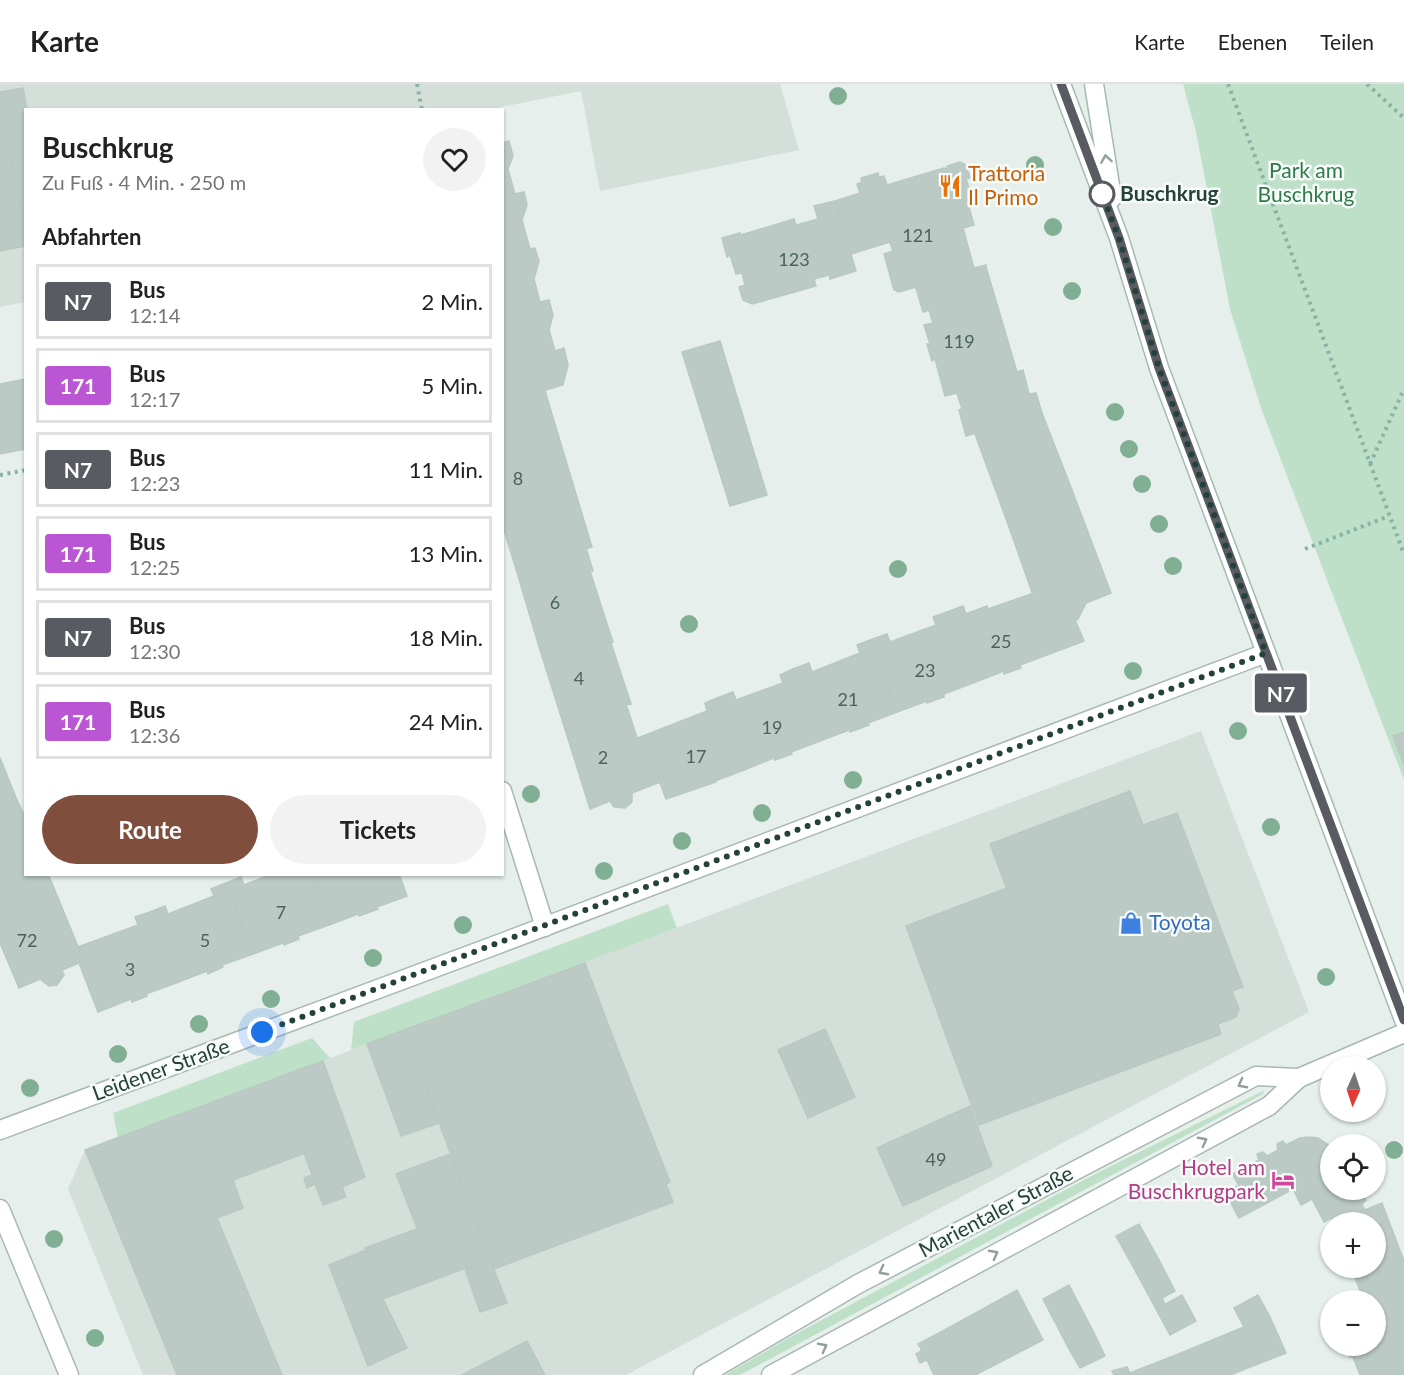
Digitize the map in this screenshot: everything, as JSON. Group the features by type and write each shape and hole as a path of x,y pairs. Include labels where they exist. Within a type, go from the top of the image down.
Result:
{"street":[{"path":"1061,84 1119,238 1159,368 1404,1020"},
{"path":"1094,84 1119,238"},
{"name":"Leidener Straße","path":"0,1130 545,927 1266,653"},
{"path":"504,797 545,927"},
{"name":"Marientaler Straße","path":"771,1375 1269,1106 1299,1078 1404,1033"},
{"name":"Marientaler Straße","path":"703,1375 858,1284 1256,1076 1299,1078"},
{"path":"0,1209 69,1375"}],"path":[{"path":"417,84 422,108"},
{"path":"1228,84 1404,554"},
{"path":"1367,84 1404,118"},
{"path":"1370,465 1404,389"},
{"path":"0,475 24,470"},
{"path":"1305,549 1389,516"}],"shaded area":[{"path":"0,84 780,84 799,150 600,191 581,91 497,108 24,108 24,302 0,307"},
{"path":"1201,731 1309,1012 626,1375 143,1375 68,1189 85,1150"}],"green space":[{"name":"Park am Buschkrug","path":"1183,84 1404,84 1404,780 1261,408 1230,309 1196,132"},
{"path":"668,904 677,928 351,1050 354,1022"},
{"path":"312,1038 330,1058 118,1138 113,1113"},
{"path":"1263,1091 1261,1095 740,1375 725,1375 792,1336 1099,1172"}],"building":[{"path":"23,88 27,108 24,108 24,123 12,125 18,154 10,155 24,226 24,246 0,251 0,92"},
{"path":"24,123 24,226 10,155 18,154 12,125"},
{"path":"509,141 513,156 508,169 515,194 524,192 527,205 522,220 530,249 535,248 539,261 534,279 540,302 549,300 553,315 549,330 555,351 564,348 568,365 563,385 504,402 504,142"},
{"path":"960,162 966,165 970,178 966,179 972,197 967,200 974,225 963,228 974,268 986,265 986,267 899,292 894,290 884,254 893,251 890,242 851,254 835,201 860,193 857,184 862,182 861,178 878,173 879,177 884,176 887,185 944,168 948,169 947,166"},
{"path":"835,201 856,271 830,279 829,275 814,279 816,286 752,304 743,300 739,287 745,285 742,273 736,274 730,255 727,257 722,238 740,233 741,235 794,219 796,225 818,219 814,206"},
{"path":"986,267 1017,372 1023,370 1029,394 1036,393 1042,413 966,436 957,393 945,396 935,359 932,361 924,325 933,323 929,310 923,312 916,288"},
{"path":"720,341 767,495 730,506 682,352"},
{"path":"24,379 24,449 0,454 0,384"},
{"path":"545,391 592,547 516,569 504,530 504,402"},
{"path":"1042,413 1072,490 1005,516 975,434"},
{"path":"1072,490 1111,593 1086,603 1078,619 1069,624 1054,586 1032,592 1005,516"},
{"path":"586,548 593,571 590,571 609,630 540,650 516,569"},
{"path":"1054,586 1069,624 1076,622 1084,641 1020,665 1021,668 1004,674 1004,671 973,683 947,612 963,606 966,614 987,606 988,609"},
{"path":"947,612 973,683 944,694 944,697 897,712 870,640 887,634 890,642 936,625 933,617"},
{"path":"609,630 631,704 626,705 628,710 565,729 540,650"},
{"path":"870,640 897,712 868,723 869,725 820,741 793,669 809,663 812,672 860,653 857,645"},
{"path":"793,669 820,741 791,752 792,754 775,760 774,758 744,770 717,698 733,692 736,700 783,683 780,675"},
{"path":"717,698 744,770 666,799 643,736 707,711 705,703"},
{"path":"628,710 637,738 643,736 660,782 632,793 632,802 625,808 614,807 610,801 590,809 565,729"},
{"path":"1404,732 1404,765 1393,736"},
{"path":"0,758 17,800 0,806"},
{"path":"1130,791 1143,825 1177,813 1243,987 1232,991 1239,1009 1236,1017 1218,1024 1221,1034 979,1125 952,1052 1054,1014 990,844"},
{"path":"17,800 24,815 24,876 49,876 0,894 0,806"},
{"path":"49,876 84,961 62,970 64,975 57,985 49,986 40,979 19,988 0,943 0,894"},
{"path":"267,876 312,876 329,925 298,936 299,939 284,945 283,943 253,954 226,883 241,877 244,885"},
{"path":"312,876 400,876 407,896 377,907 378,909 329,925"},
{"path":"226,883 253,954 222,965 223,967 208,974 207,971 176,983 150,912 165,906 168,914 214,896 211,889"},
{"path":"1007,888 1054,1014 952,1052 906,926"},
{"path":"150,912 176,983 132,1002 131,999 98,1012 79,963 84,961 78,947 138,925 135,917"},
{"path":"585,963 619,1053 438,1120 404,1030"},
{"path":"825,1029 855,1097 808,1118 778,1050"},
{"path":"404,1030 439,1123 401,1136 367,1044"},
{"path":"619,1053 670,1182 666,1184 673,1202 494,1269 438,1120"},
{"path":"323,1061 365,1177 342,1187 298,1070"},
{"path":"298,1070 326,1145 233,1180 243,1208 217,1218 282,1375 177,1375 85,1150"},
{"path":"970,1106 992,1166 903,1206 877,1148"},
{"name":"Hotel am Buschkrugpark","path":"1300,1138 1320,1139 1320,1200 1366,1200 1362,1204 1365,1210 1320,1212 1320,1214 1312,1199 1301,1205 1293,1189 1239,1218 1225,1192 1239,1185 1232,1174 1239,1171 1238,1165 1243,1162 1247,1166 1259,1160 1257,1154 1263,1152 1267,1156 1278,1150 1277,1144 1283,1141 1286,1145"},
{"path":"326,1145 346,1197 323,1205 315,1184 307,1188 304,1178 312,1175 304,1153"},
{"path":"450,1154 471,1209 417,1228 396,1174"},
{"path":"1382,1203 1385,1212 1360,1212"},
{"path":"471,1209 490,1259 383,1299 365,1248"},
{"path":"1386,1214 1404,1261 1404,1306 1386,1313 1386,1290 1360,1290 1355,1278 1386,1278"},
{"path":"1139,1224 1159,1260 1136,1272 1116,1236"},
{"path":"366,1250 383,1299 407,1348 368,1366 329,1265"},
{"path":"490,1259 507,1303 480,1312 465,1269"},
{"path":"1159,1260 1175,1291 1162,1298 1165,1304 1156,1309 1136,1272"},
{"path":"1069,1285 1094,1333 1068,1347 1043,1299"},
{"path":"1017,1290 1043,1340 975,1375 950,1327"},
{"path":"1182,1295 1196,1321 1170,1335 1156,1309"},
{"path":"1258,1295 1286,1353 1230,1375 1190,1375 1181,1353 1244,1327 1234,1308"},
{"path":"1404,1306 1404,1375 1360,1375 1353,1357 1350,1356 1386,1356 1386,1313"},
{"path":"950,1327 975,1375 934,1375 927,1360 920,1363 916,1354 922,1350 918,1344"},
{"path":"1094,1333 1105,1356 1080,1368 1068,1347"},
{"path":"527,1341 545,1375 462,1375"},
{"path":"1181,1353 1190,1375 1114,1375 1112,1371 1127,1367 1130,1373"}],"bus line":[{"name":"N7","path":"1061,84 1119,238 1159,368 1404,1020"}],"place":[{"name":"Trattoria Il Primo","path":"950,186"},
{"name":"Buschkrug","path":"1102,194"},
{"name":"Toyota","path":"1131,923"},
{"name":"Hotel am Buschkrugpark","path":"1283,1180"}],"route":[{"path":"262,1032 601,906 1266,653 1159,368 1119,238 1102,194"}]}
